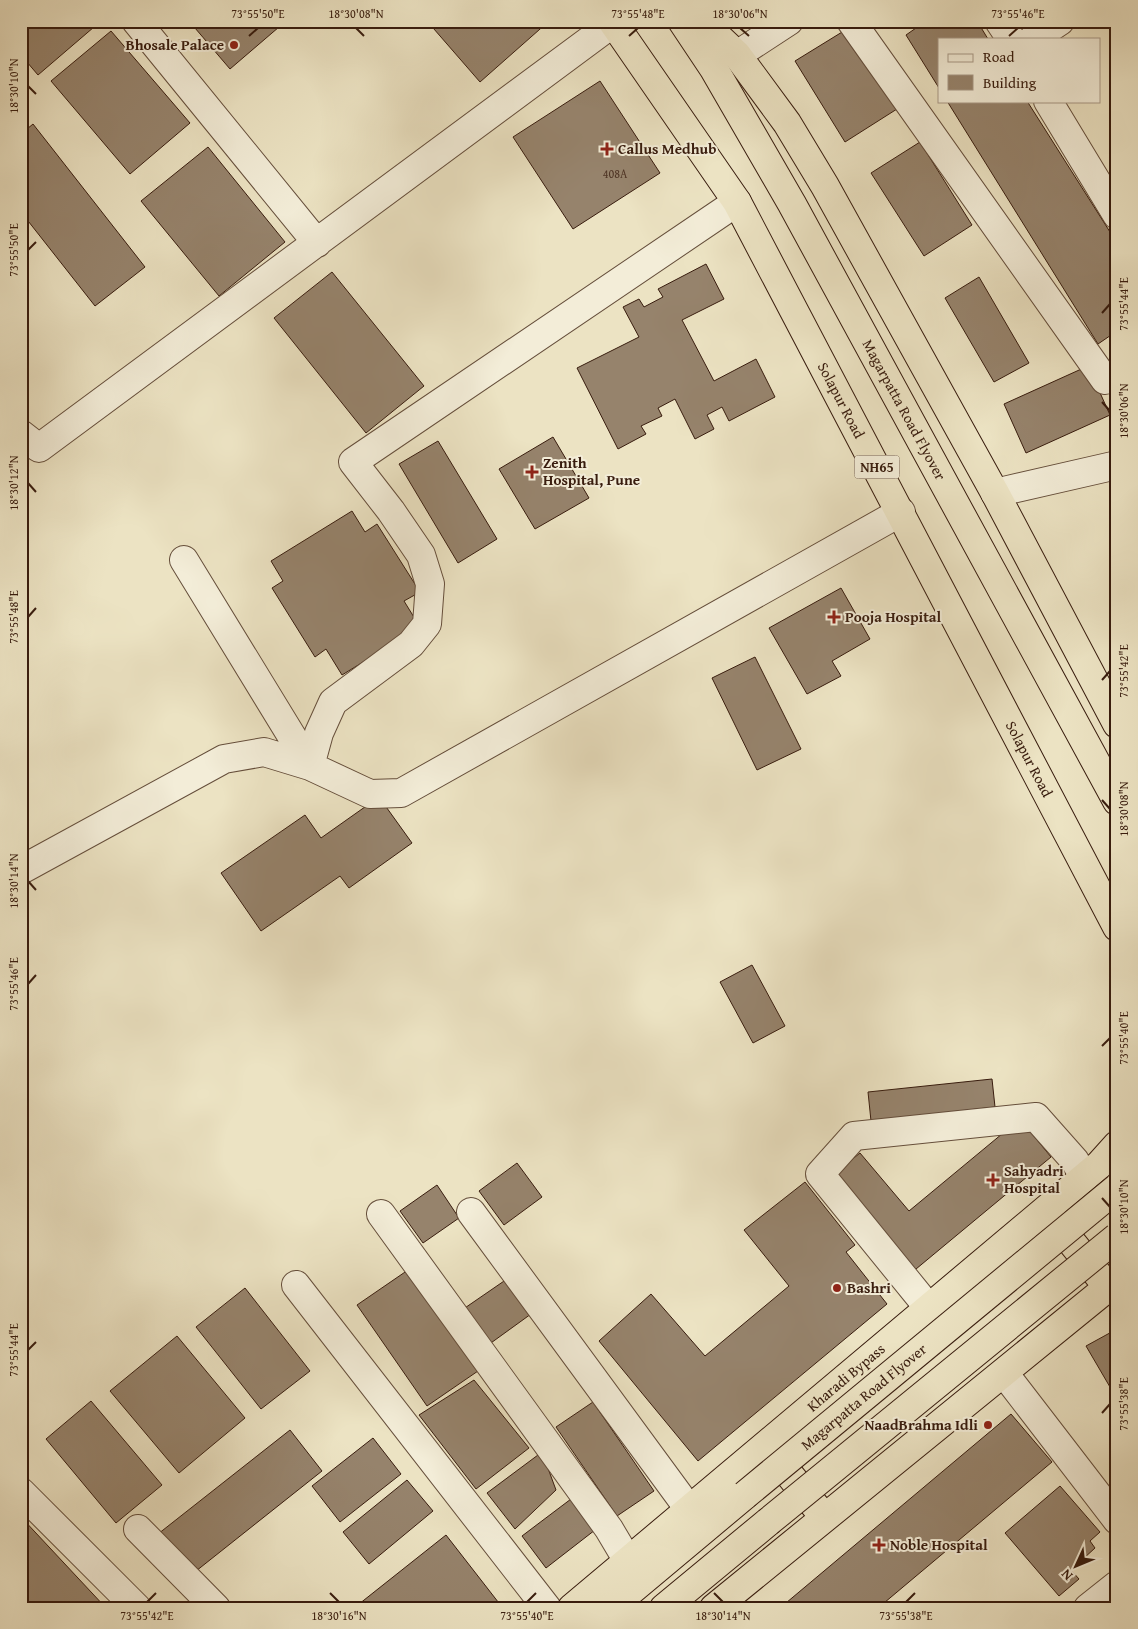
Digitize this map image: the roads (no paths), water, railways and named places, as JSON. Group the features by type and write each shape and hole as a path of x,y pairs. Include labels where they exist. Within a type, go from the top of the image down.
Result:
{"highway":[{"name":"Magarpatta Road Flyover","path":"682,21 714,69 792,204 1117,801"},
{"path":"701,21 737,55 788,123 825,186 995,493 1117,724"},
{"name":"Solapur Road","path":"613,22 737,202 1117,927"},
{"name":"Kharadi Bypass","path":"572,1608 1084,1177 1117,1145"},
{"name":"Magarpatta Road Flyover","path":"610,1608 1117,1188"},
{"path":"714,1608 1112,1284 1045,1210"},
{"path":"664,1608 1117,1237"},
{"path":"765,1445 825,1518"}],"street":[{"path":"136,21 317,243"},
{"path":"737,55 788,21"},
{"path":"851,21 1104,380"},
{"path":"999,21 1010,38"},
{"path":"1034,38 1060,21"},
{"path":"21,434 40,448 613,22"},
{"path":"1049,102 1117,215"},
{"path":"310,766 319,733 333,702 411,644 427,624 430,584 421,555 354,462 737,202"},
{"path":"995,493 1117,465"},
{"path":"21,870 224,759 264,752 310,766 370,794 401,793 901,512"},
{"path":"184,560 310,766"},
{"path":"921,1313 820,1174 854,1136 1036,1116 1075,1161 1084,1177"},
{"path":"808,1172 921,1313"},
{"path":"471,1212 689,1509"},
{"path":"381,1214 603,1520 628,1561"},
{"path":"296,1284 546,1608"},
{"path":"1004,1373 1117,1520"},
{"path":"21,1492 137,1608"},
{"path":"138,1529 216,1608"},
{"path":"1088,1608 1117,1585"}],"place":[{"name":"Bhosale Palace","path":"234,45"},
{"name":"Callus Medhub","path":"607,149"},
{"name":"Zenith Hospital, Pune","path":"532,472"},
{"name":"Pooja Hospital","path":"834,617"},
{"name":"Sahyadri Hospital","path":"993,1180"},
{"name":"Bashri","path":"837,1288"},
{"name":"NaadBrahma Idli","path":"988,1425"},
{"name":"Noble Hospital","path":"879,1545"}]}
